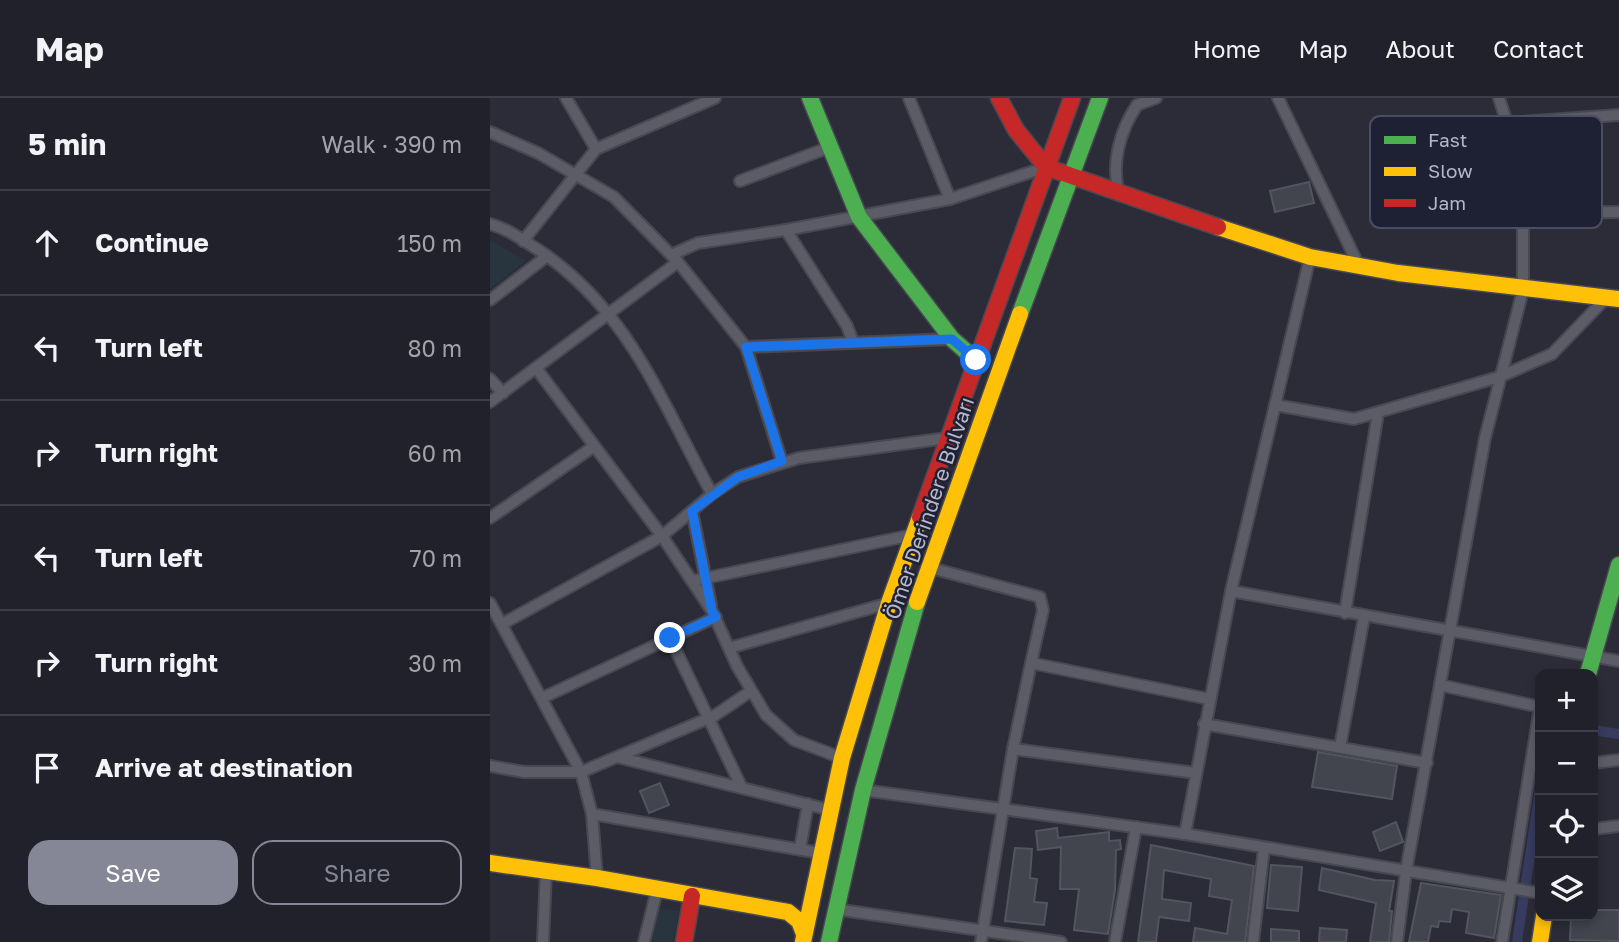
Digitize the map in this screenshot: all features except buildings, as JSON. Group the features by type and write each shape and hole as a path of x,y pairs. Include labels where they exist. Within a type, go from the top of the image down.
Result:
{"main road":[{"path":"810,98 859,217 952,339 976,360"},
{"path":"999,98 1009,120 1046,167 1119,195 1310,257 1523,290 1612,299"},
{"name":"Ömer Derindere Bulvarı","path":"804,938 842,758 889,603 1072,98"},
{"name":"Ömer Derindere Bulvarı","path":"829,942 863,790 927,567 1069,175 1100,98"},
{"path":"1589,669 1619,565"},
{"path":"490,863 597,878 788,912 801,908 811,898"},
{"path":"684,942 692,896"},
{"path":"788,912 799,921 804,938"},
{"path":"1540,942 1543,921"}],"street":[{"path":"566,98 596,149"},
{"path":"523,241 596,149 715,98"},
{"path":"909,98 950,200"},
{"path":"1119,195 1114,171 1115,157 1137,105 1156,98"},
{"path":"1278,98 1360,266"},
{"path":"1499,98 1505,116"},
{"path":"490,132 538,153 614,197 675,258 746,347 782,461"},
{"path":"740,181 830,147"},
{"path":"490,402 610,315 675,258 698,243 950,200 1046,167"},
{"path":"490,224 504,228 565,267 610,315 653,376 712,494"},
{"path":"1397,942 1406,871 1485,438 1523,290 1524,228"},
{"path":"786,230 847,326 853,342"},
{"path":"490,300 547,256"},
{"path":"1185,834 1231,591 1310,257"},
{"path":"1275,405 1354,419 1499,377 1552,354 1612,299"},
{"path":"746,347 952,339"},
{"path":"536,368 662,536 714,614"},
{"path":"490,379 503,393"},
{"path":"1345,613 1378,412"},
{"path":"502,625 662,536 712,494 738,477 782,461 947,438"},
{"path":"490,518 593,447"},
{"path":"692,511 714,614 751,691 766,715 794,740 842,758"},
{"path":"692,581 912,535"},
{"path":"927,567 1040,597 1043,610 1013,749 981,942"},
{"path":"1231,591 1619,661"},
{"path":"490,603 581,772 592,814 597,878"},
{"path":"729,648 889,603"},
{"path":"542,698 670,638 714,614"},
{"path":"1340,747 1364,617"},
{"path":"670,638 741,786"},
{"path":"1031,663 1209,699"},
{"path":"1440,685 1535,706"},
{"path":"490,766 524,772 581,772 708,719 751,691"},
{"path":"1204,724 1427,762"},
{"path":"1502,942 1536,732"},
{"path":"1013,749 1196,773"},
{"path":"617,757 830,810"},
{"path":"1598,762 1619,760"},
{"path":"863,790 1003,807 1185,834 1535,892"},
{"path":"800,849 808,804"},
{"path":"592,814 820,853"},
{"path":"1598,828 1619,826"},
{"path":"1115,942 1136,827"},
{"path":"1253,942 1264,848"},
{"path":"543,942 546,871"},
{"path":"643,942 657,890"},
{"path":"835,909 1061,942"}],"shaded area":[{"path":"490,240 526,261 490,289"},
{"path":"659,908 679,911 673,942 652,942"}],"waterway":[{"path":"1598,731 1619,734"},
{"path":"1517,942 1539,795"}],"traffic: fast":[{"path":"810,98 859,217 952,339 976,360"},
{"path":"1020,314 1100,98"},
{"path":"1589,669 1619,565"},
{"path":"829,942 863,790 917,602"}],"traffic: slow":[{"path":"1218,227 1310,257 1398,273 1619,299"},
{"path":"917,602 1020,314"},
{"path":"803,942 842,758 889,603 920,517"},
{"path":"490,863 597,878 788,912 799,921 804,934"},
{"path":"1540,942 1543,921"}],"traffic: jam":[{"path":"999,98 1016,130 1046,167 1218,227"},
{"path":"920,517 1072,98"},
{"path":"684,942 692,896"}],"route":[{"path":"670,638 716,617 712,611 692,511 738,477 782,461 746,347 952,339 976,360"}]}
